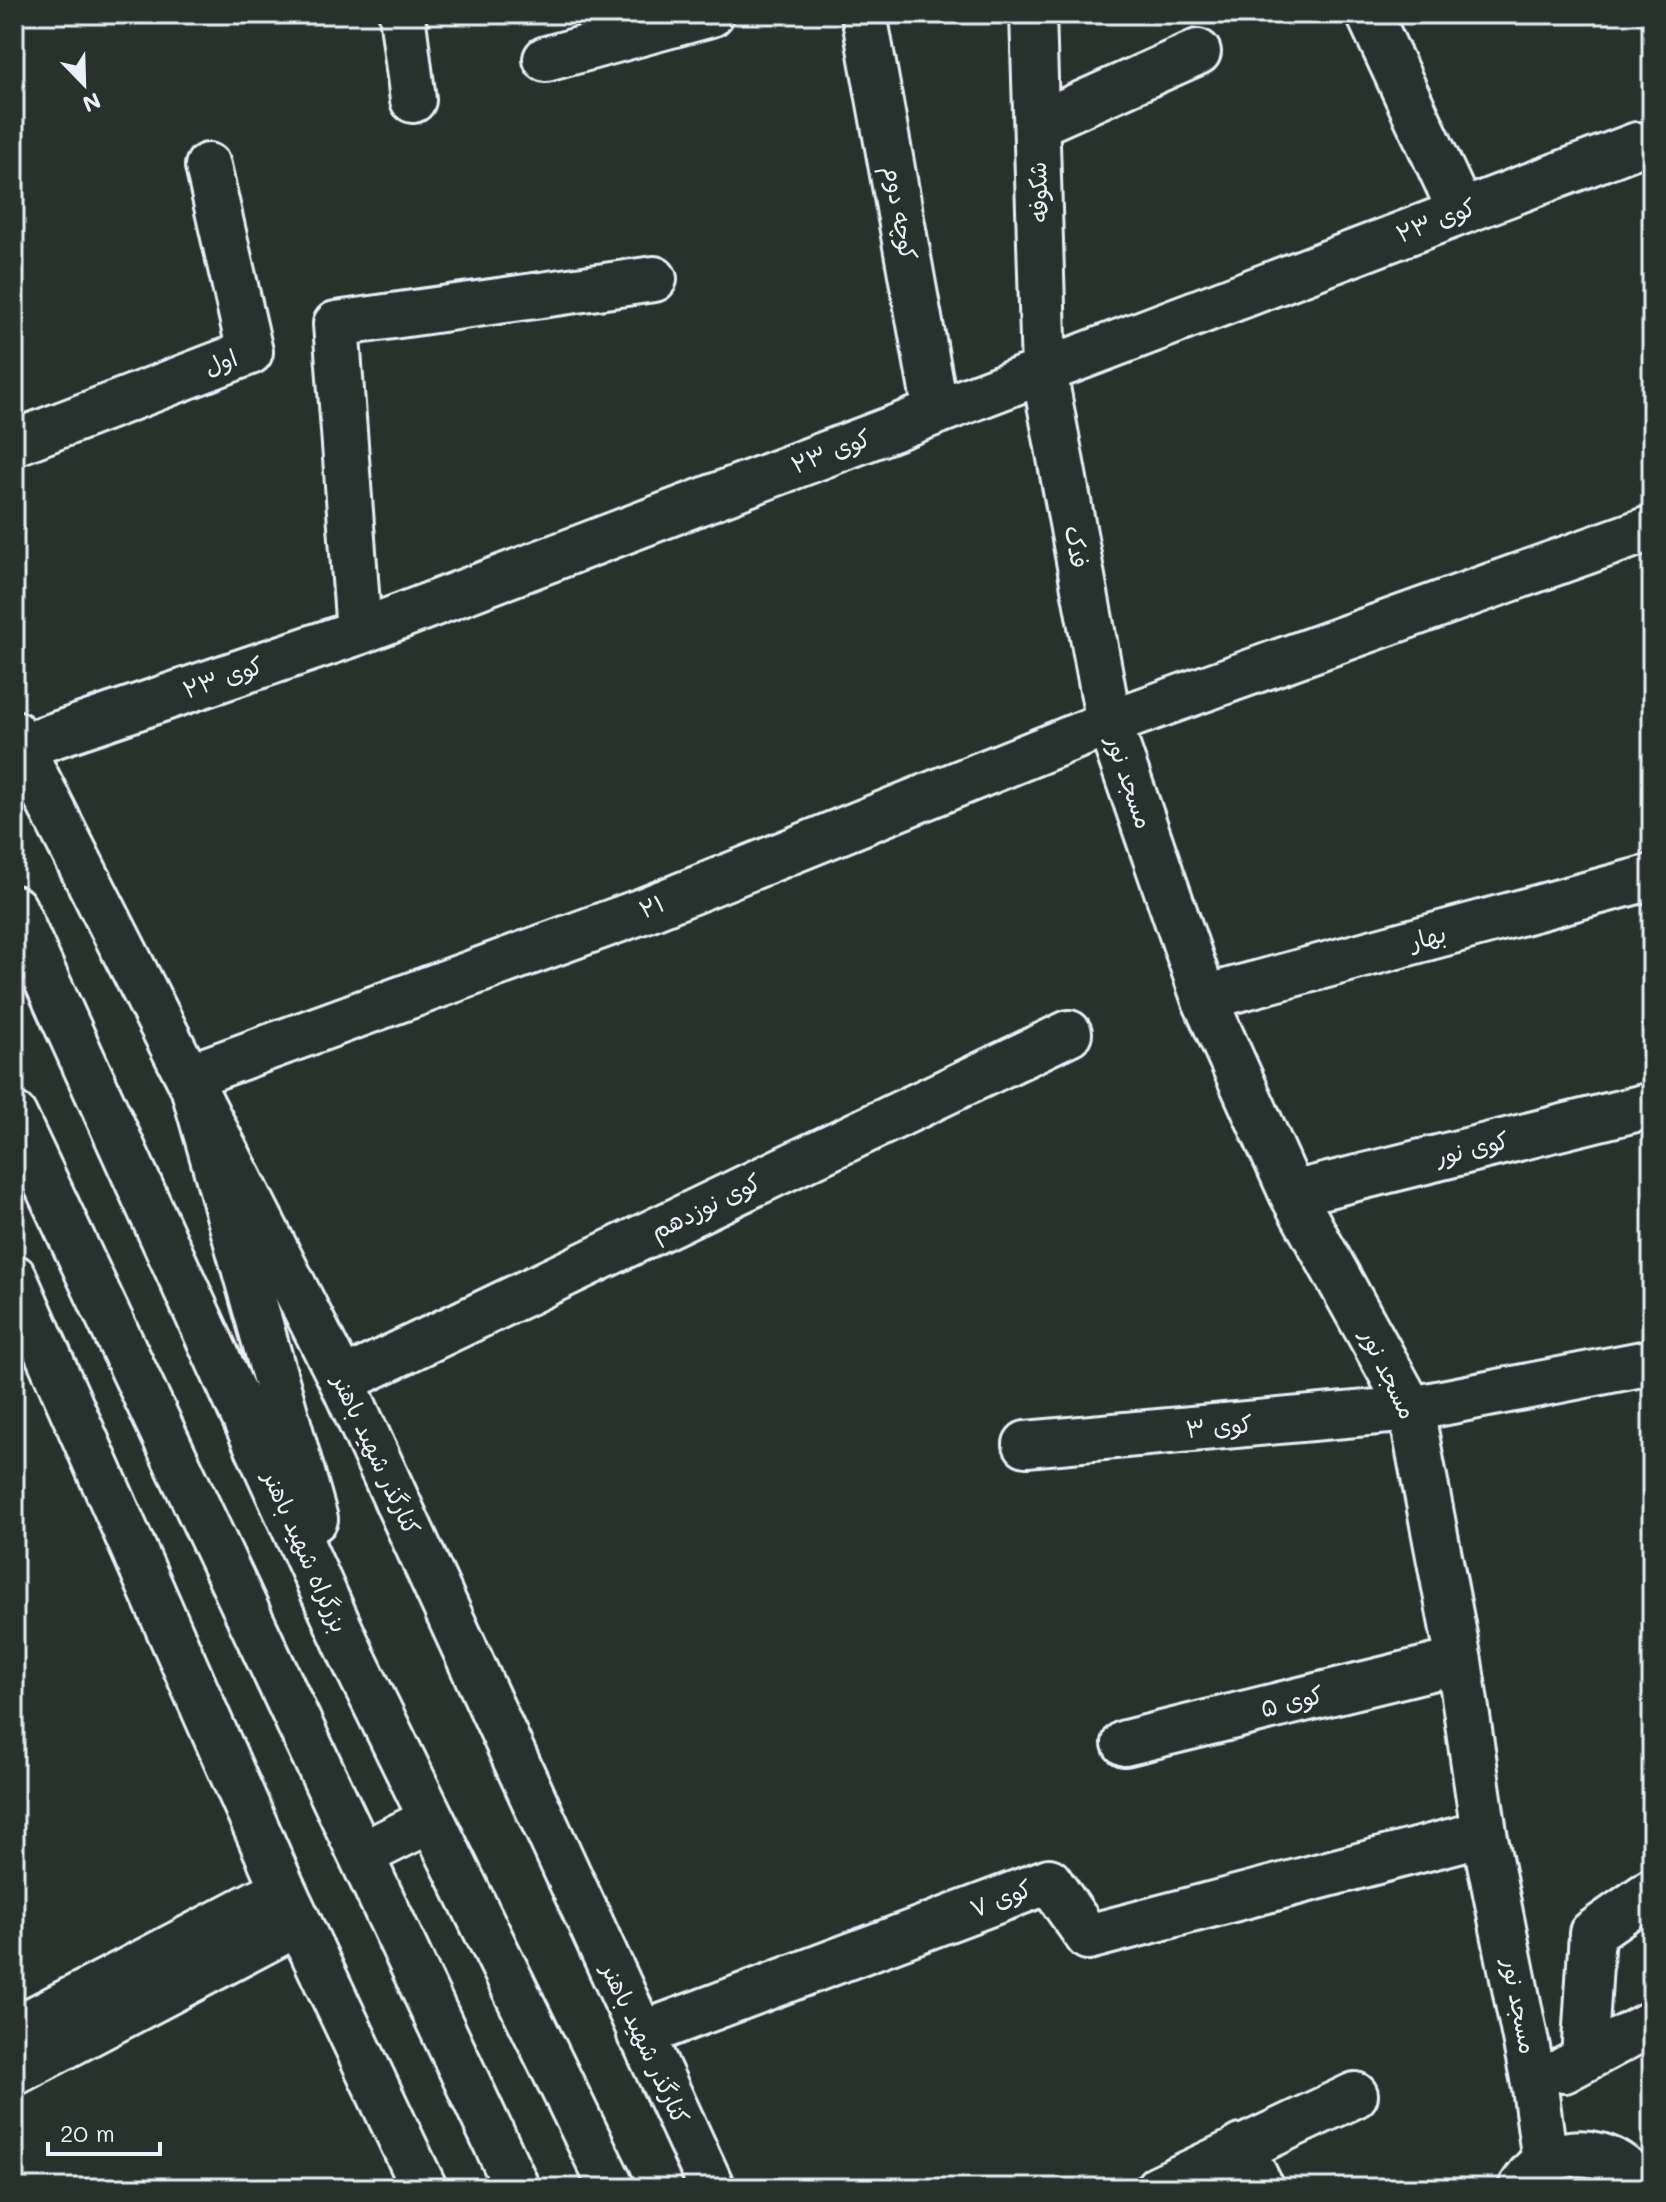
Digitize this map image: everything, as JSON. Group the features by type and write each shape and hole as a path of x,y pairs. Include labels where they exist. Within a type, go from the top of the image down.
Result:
{"main road":[{"path":"402,14 413,100"},
{"path":"546,59 711,14"},
{"name":"کوچه دوم","path":"864,14 936,412"},
{"name":"شکوفه","path":"1033,14 1044,371"},
{"path":"1369,14 1461,212"},
{"path":"1037,124 1198,52"},
{"name":"کوی ۲۳","path":"17,740 359,632 1637,145"},
{"name":"اول","path":"14,443 250,352 208,166"},
{"path":"359,632 336,324 654,279"},
{"name":"فدک","path":"1044,371 1109,723"},
{"name":"۲۱","path":"190,1076 645,910 1109,723 1652,528"},
{"name":"مسجد نور","path":"1109,723 1204,998 1292,1194 1411,1409 1459,1661 1484,1833 1535,2088 1533,2175"},
{"name":"کنارگذر شهید باهنر","path":"17,740 342,1381 712,2188"},
{"name":"بهار","path":"1204,998 1652,877"},
{"name":"بزرگراه شهید باهنر","path":"14,908 354,1660 612,2188"},
{"name":"کوی نوزدهم","path":"342,1381 1069,1033"},
{"path":"190,1076 354,1660"},
{"name":"کوی نور","path":"1292,1194 1652,1105"},
{"path":"14,1115 517,2188"},
{"path":"14,1277 291,1906 424,2188"},
{"name":"کوی ۳","path":"1026,1444 1411,1409 1652,1362"},
{"name":"کوی ۵","path":"1125,1743 1459,1661"},
{"path":"361,1855 431,1820"},
{"name":"کوی ۷","path":"640,2035 1049,1881 1088,1937 1484,1833"},
{"path":"1584,2058 1592,1933 1652,1891"},
{"path":"16,2056 291,1906"},
{"path":"1535,2088 1584,2058 1652,2023"},
{"path":"1158,2188 1355,2095"},
{"path":"1241,2147 1261,2188"},
{"path":"1533,2175 1567,2154 1594,2153 1616,2162 1642,2180"}]}
